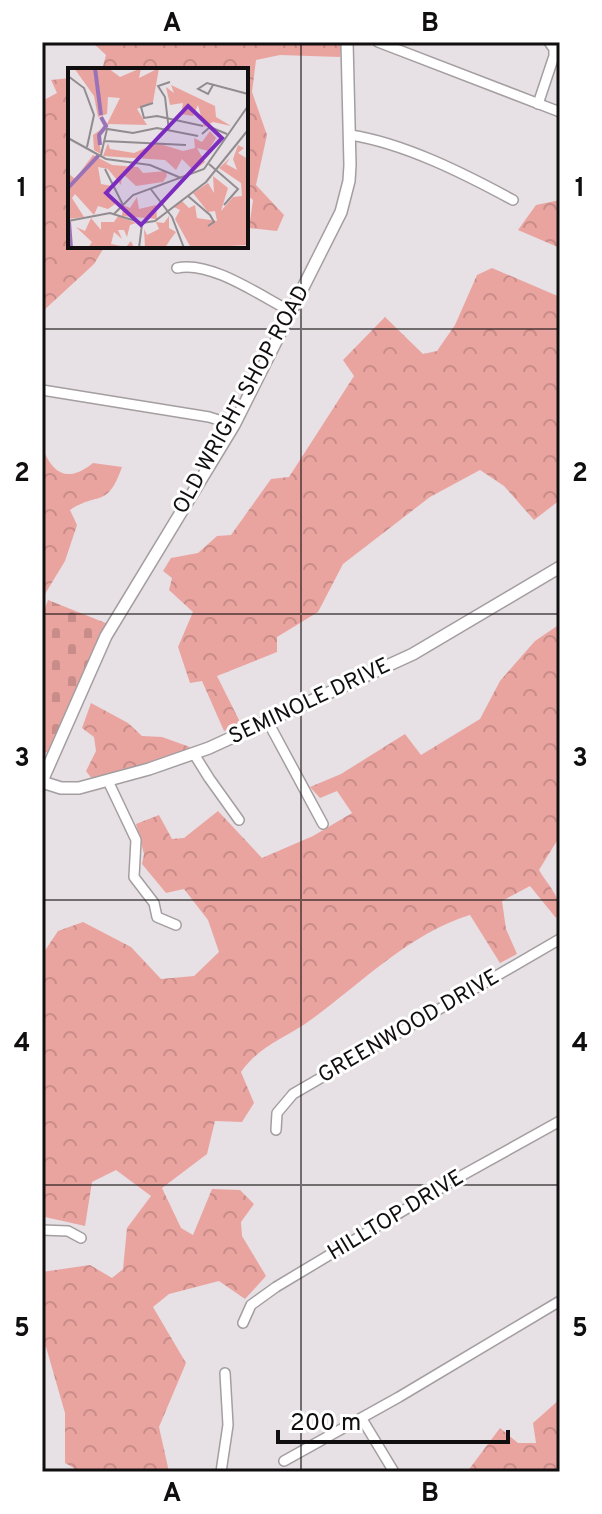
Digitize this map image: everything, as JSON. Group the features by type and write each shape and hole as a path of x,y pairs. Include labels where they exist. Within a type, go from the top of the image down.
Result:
{"street":[{"name":"OLD WRIGHT SHOP ROAD","path":"42,782 106,636 234,425 329,238 345,198 350,173 347,42"},
{"path":"378,42 560,112"},
{"path":"538,104 554,56 549,42"},
{"path":"350,135 377,140 410,152 513,200"},
{"path":"177,268 206,269 292,312"},
{"path":"42,390 209,417 234,425"},
{"name":"SEMINOLE DRIVE","path":"42,782 69,789 108,781 194,754 413,654 560,567"},
{"path":"268,722 323,824"},
{"path":"194,754 239,820"},
{"path":"108,781 136,840 133,869 136,883 151,899 157,917 176,925"},
{"name":"GREENWOOD DRIVE","path":"276,1130 280,1106 293,1094 560,939"},
{"name":"HILLTOP DRIVE","path":"243,1323 251,1305 267,1293 461,1176 560,1121"},
{"path":"42,1230 68,1231 81,1238"},
{"path":"284,1461 362,1419 559,1303"},
{"path":"221,1472 228,1425 225,1373"},
{"path":"362,1419 394,1472"}],"green space":[{"path":"92,42 342,42 340,57 280,55 256,60 252,92 267,135 256,185 284,215 277,231 249,228 253,200 248,196 248,68 103,68 106,55"},
{"path":"68,78 68,248 104,248 94,264 42,312 42,101 57,93 51,80"},
{"path":"560,200 560,248 518,230 536,205"},
{"path":"492,268 560,297 560,500 534,520 504,486 480,470 430,497 343,564 318,612 277,637 277,652 217,676 241,724 224,731 202,681 190,683 178,647 193,612 169,590 172,578 163,571 171,558 198,553 217,536 231,535 271,479 289,477 354,376 343,360 385,317 423,354 437,351 455,325 477,275"},
{"path":"42,447 51,464 62,473 76,473 93,463 122,467 107,494 70,510 77,525 65,561 45,594 42,594"},
{"path":"48,600 108,624 54,753 42,752 42,616"},
{"path":"560,624 560,836 539,870 557,900 559,912 556,918 530,886 502,901 506,929 517,954 500,963 470,915 447,924 404,948 305,1024 248,1063 241,1072 254,1103 242,1122 215,1121 207,1154 162,1188 181,1228 193,1235 212,1189 240,1190 254,1204 241,1222 242,1236 266,1276 245,1299 219,1281 169,1294 153,1307 186,1363 159,1427 169,1472 75,1472 65,1463 65,1413 46,1347 42,1346 42,1272 90,1265 112,1278 123,1269 127,1228 151,1196 116,1170 92,1182 85,1226 45,1217 42,1191 42,955 58,931 83,922 131,947 161,979 194,976 219,952 208,920 184,889 166,893 142,864 144,854 136,824 159,815 172,839 184,838 218,811 262,858 313,836 352,813 337,791 320,798 310,787 341,774 405,734 421,755 480,719 500,681 535,641"},
{"path":"91,703 128,723 142,736 162,737 190,747 183,752 92,779 86,771 96,751 94,737 82,728"},
{"path":"560,1399 560,1472 467,1472 500,1428 518,1443 536,1443 533,1423"}]}
